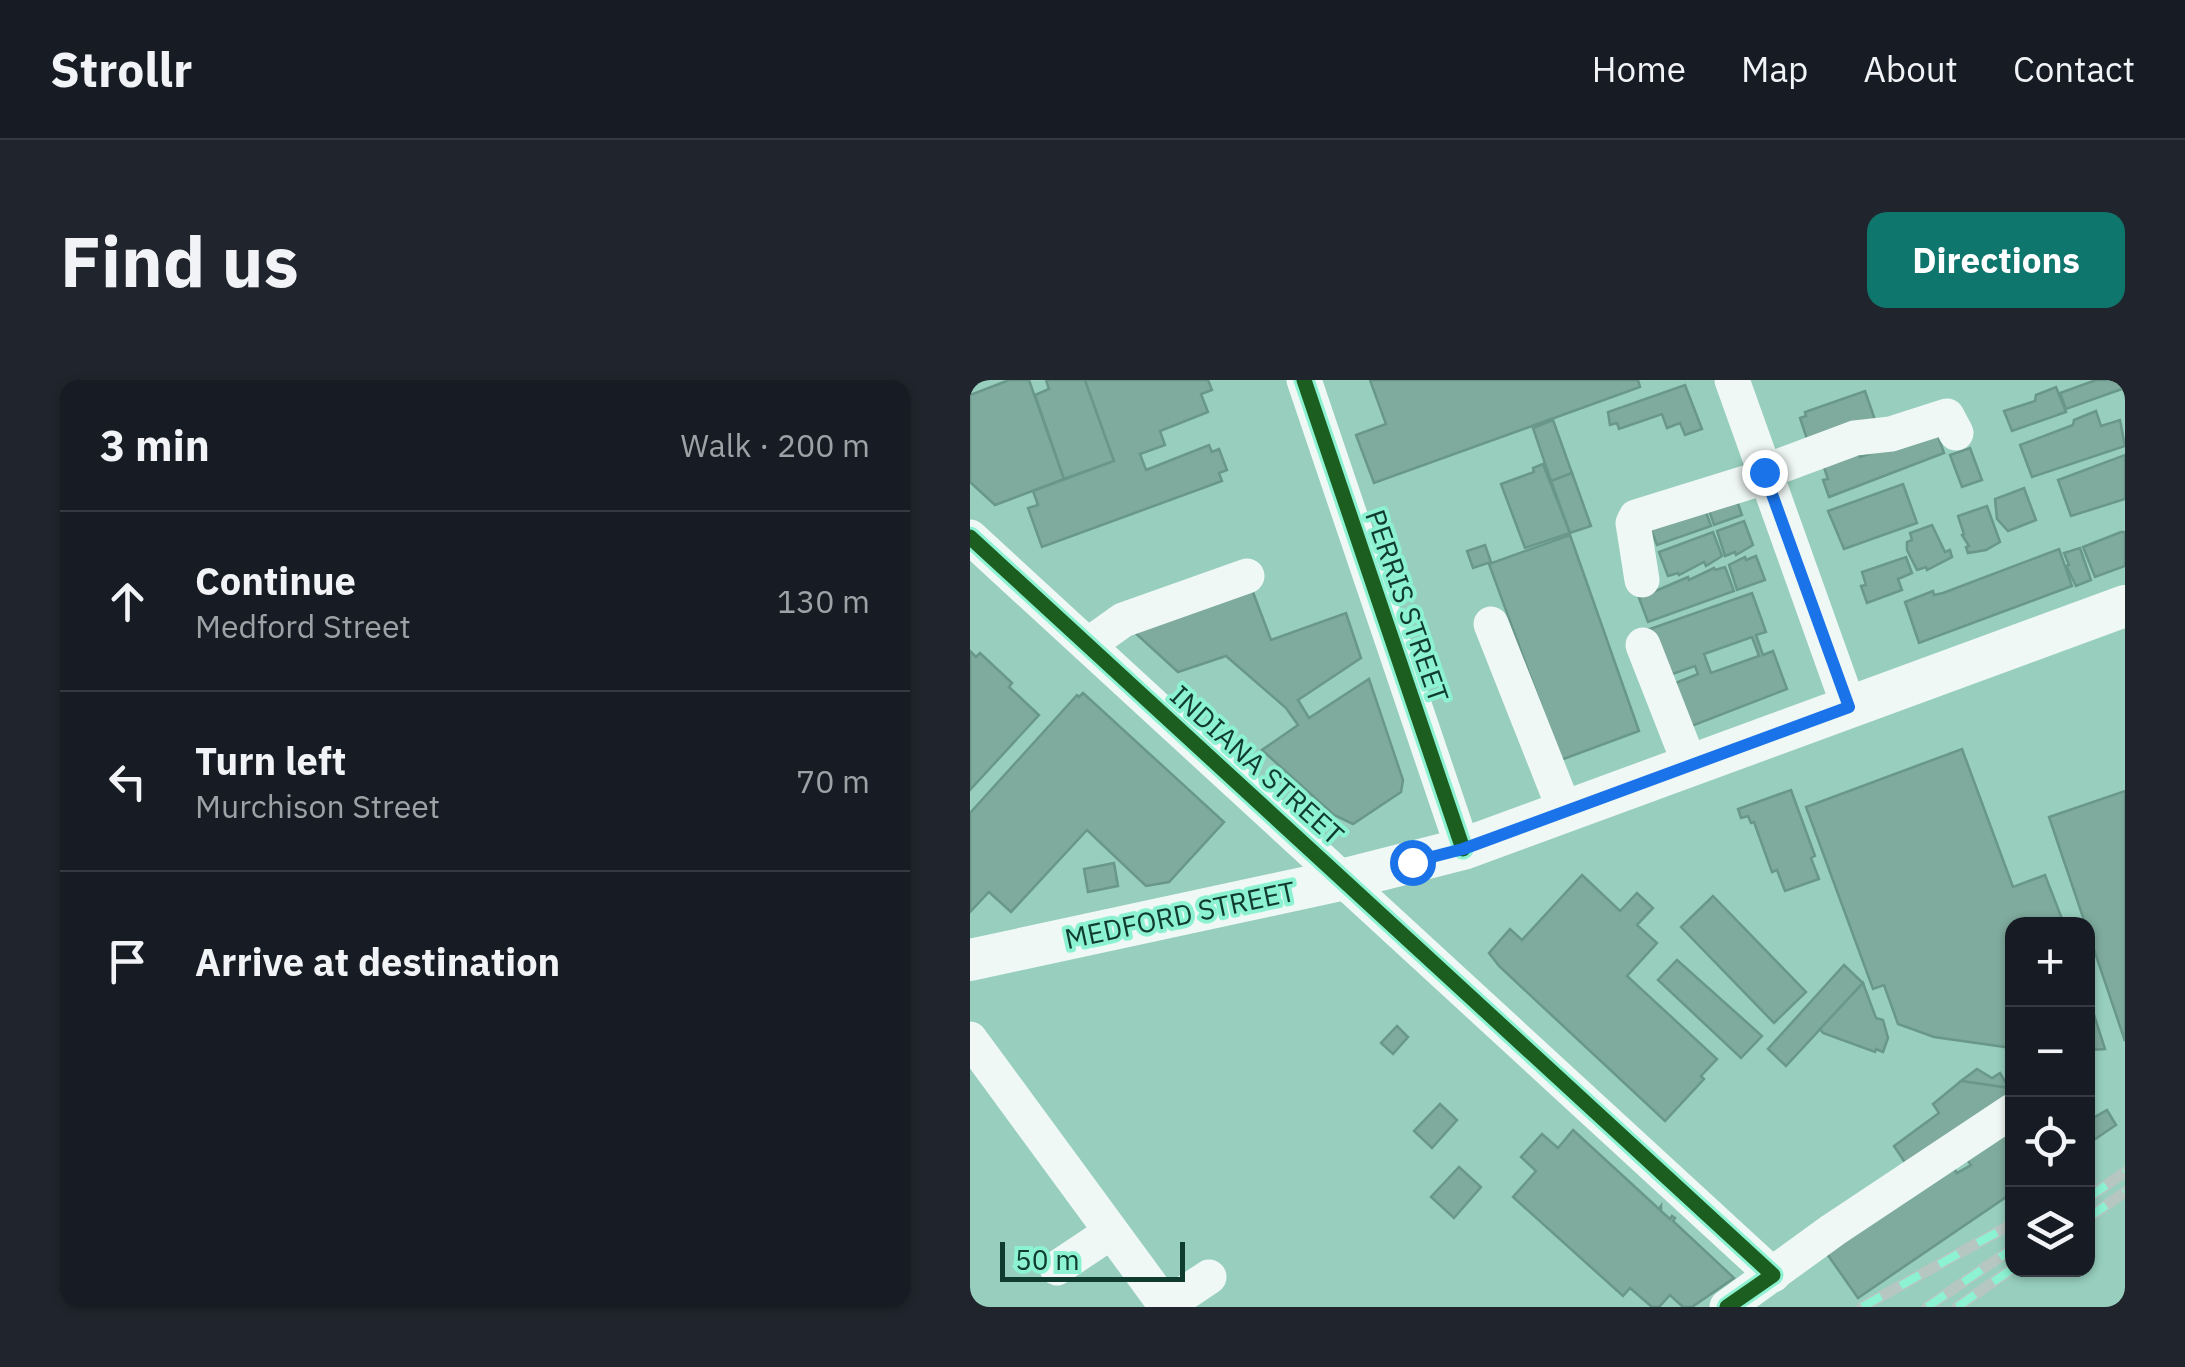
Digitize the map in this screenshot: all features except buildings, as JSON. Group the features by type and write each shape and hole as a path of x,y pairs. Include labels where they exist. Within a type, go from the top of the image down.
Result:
{"main road":[{"name":"MEDFORD STREET","path":"970,960 1345,879 1463,849 1849,707 2123,612"}],"street":[{"name":"PERRIS STREET","path":"1304,380 1463,849"},
{"path":"1732,380 1849,707"},
{"path":"1642,580 1633,523 1636,517 1765,474 1855,438 1891,434 1947,416 1956,433"},
{"name":"INDIANA STREET","path":"970,537 1772,1275"},
{"path":"1088,645 1123,620 1246,576"},
{"path":"1492,624 1566,811"},
{"path":"1643,644 1690,765"},
{"path":"970,1039 1165,1306 1208,1277"},
{"path":"1726,1307 2005,1116"},
{"path":"1057,1268 1112,1232"}],"railway":[{"path":"2095,1193 2125,1172"},
{"path":"2095,1213 2125,1192"},
{"path":"1862,1307 2005,1228"},
{"path":"1927,1307 2005,1254"},
{"path":"1957,1307 2005,1274"}],"cycle path":[{"path":"1304,380 1463,849"},
{"path":"970,537 1773,1275 1727,1307"}],"route":[{"path":"1412,862 1463,849 1849,707 1764,472"}]}
